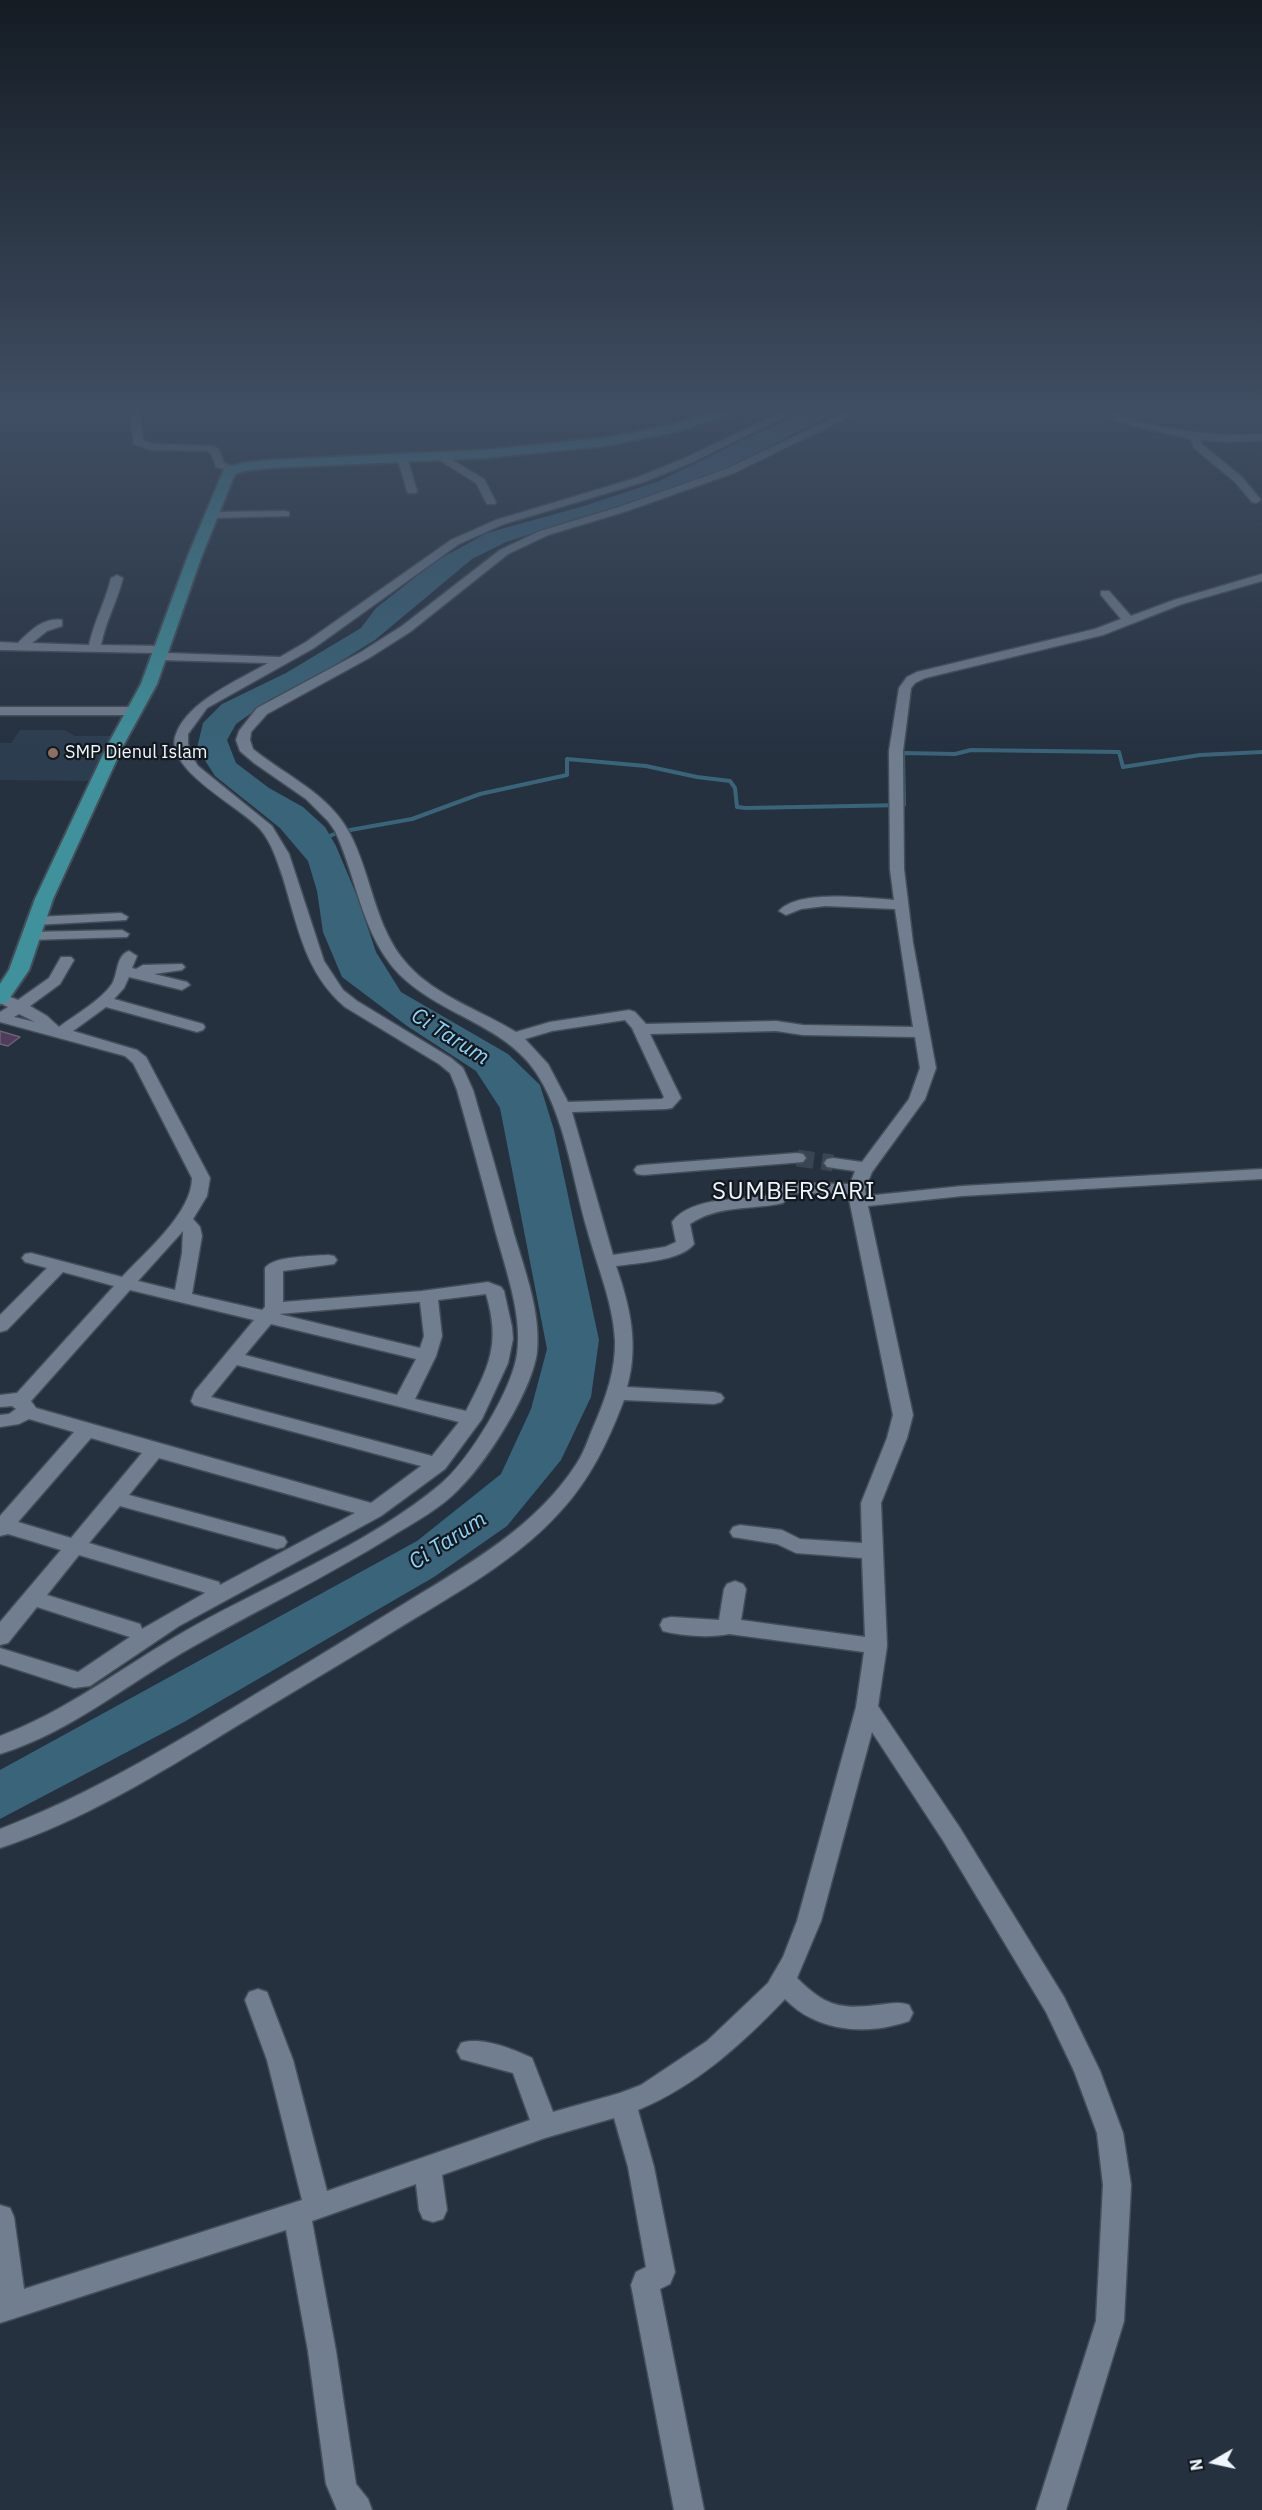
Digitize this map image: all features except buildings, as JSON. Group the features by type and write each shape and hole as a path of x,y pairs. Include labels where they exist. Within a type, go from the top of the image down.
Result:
{"main road":[{"path":"0,998 19,970 35,921 115,746 149,684 162,653 194,558 209,524"}],"street":[{"path":"0,1745 24,1736 92,1701 183,1642 363,1545 415,1513 451,1486 475,1459 511,1399 525,1361 528,1329 516,1272 465,1090 457,1071 338,993 316,961 282,854 274,839 265,826 193,769 181,744 182,734 203,705 310,645 455,542 474,532 499,524"},
{"path":"0,1839 42,1825 132,1776 502,1554 564,1495 587,1464 618,1393 624,1350 620,1320 606,1262 554,1087 537,1059 513,1038 423,986 398,965 378,926 343,832 332,816 312,797 247,751 243,740 244,731 262,711 365,655 406,629 492,560 515,546 544,533 573,524"},
{"path":"0,2217 6,2308 428,2169 545,2126 623,2104 650,2093 716,2049 777,1990 794,1960 809,1922 867,1707 876,1646 871,1503 876,1481 901,1431 903,1415 857,1195 867,1168 917,1099 928,1068 900,905 897,868 896,751 907,683 921,675 1099,632 1178,602 1262,577"},
{"path":"94,648 100,621 114,596 117,578"},
{"path":"1105,593 1129,621"},
{"path":"22,646 34,633 48,625 58,623"},
{"path":"0,646 94,648 280,660"},
{"path":"0,711 134,711"},
{"path":"786,911 798,906 828,902 900,905"},
{"path":"35,921 121,918"},
{"path":"29,936 122,934"},
{"path":"1,1019 55,981 66,960"},
{"path":"56,1031 103,1001 119,985 126,964"},
{"path":"126,964 177,967"},
{"path":"126,964 182,985"},
{"path":"0,998 41,1019 56,1031"},
{"path":"103,1001 197,1027"},
{"path":"513,1038 550,1027 627,1014 641,1029 654,1063 673,1098 666,1104 563,1111"},
{"path":"0,1421 13,1420 124,1283 198,1202 201,1190 201,1178 140,1060 131,1053 56,1031 1,1019"},
{"path":"641,1029 776,1026 803,1030 920,1032"},
{"path":"643,1170 797,1158"},
{"path":"833,1163 867,1168"},
{"path":"606,1262 670,1252 680,1248 685,1244 681,1222 705,1209 777,1199 783,1190 789,1188 857,1195 1262,1174"},
{"path":"183,1220 189,1223 193,1234 183,1296"},
{"path":"32,1258 124,1283 271,1313 427,1356"},
{"path":"328,1260 280,1264 274,1268 271,1313 202,1395 201,1401 438,1464"},
{"path":"0,1326 59,1266"},
{"path":"0,1656 74,1680 82,1680 171,1622 404,1493 438,1464 458,1442 495,1372 503,1343 503,1328 495,1291 488,1288 271,1313"},
{"path":"403,1403 427,1356 432,1336 428,1296"},
{"path":"234,1358 472,1419"},
{"path":"618,1393 714,1398"},
{"path":"0,1401 10,1398 23,1406 86,1431 374,1511"},
{"path":"86,1431 2,1527 211,1587"},
{"path":"0,1637 155,1450"},
{"path":"115,1498 277,1542"},
{"path":"740,1532 782,1537 796,1546 873,1551"},
{"path":"729,1626 735,1589"},
{"path":"32,1598 132,1630"},
{"path":"671,1625 716,1629 729,1626 876,1646"},
{"path":"867,1707 952,1835 1055,2005 1086,2071 1110,2133 1117,2185 1110,2320 1051,2510"},
{"path":"782,1980 803,2002 828,2017 851,2020 900,2013"},
{"path":"258,2000 280,2060 307,2209 322,2351 341,2484 345,2496 357,2510"},
{"path":"470,2051 511,2060 523,2066 545,2126"},
{"path":"623,2104 641,2167 661,2272 645,2285 689,2510"},
{"path":"428,2169 433,2210"}],"shaded area":[{"name":"SMP Dienul Islam","path":"20,730 65,730 75,736 113,736 92,781 0,780 0,743 11,743"}],"water":[{"name":"Ci Tarum","path":"519,524 562,524 506,542 472,559 375,640 330,668 271,699 236,724 227,740 236,763 269,788 303,807 325,827 336,846 357,896 376,952 401,992 508,1054 540,1085 554,1130 599,1340 591,1397 561,1460 507,1526 434,1577 184,1722 0,1819 0,1770 417,1541 501,1474 531,1409 547,1349 500,1108 476,1071 407,1026 342,977 323,932 317,891 308,861 280,828 215,776 197,748 203,723 222,704 286,673 361,628 376,608 436,561 487,533"}],"waterway":[{"path":"325,838 339,832 412,819 480,794 567,775 567,759 646,766 697,777 730,781 735,788 737,807 746,808 904,805 903,753 955,754 971,750 1119,752 1123,767 1200,755 1262,752"}],"tunnel":[{"path":"797,1158 833,1163"}],"place":[{"name":"SMP Dienul Islam","path":"53,753"}],"district":[{"name":"SUMBERSARI","path":"794,1192"}]}
